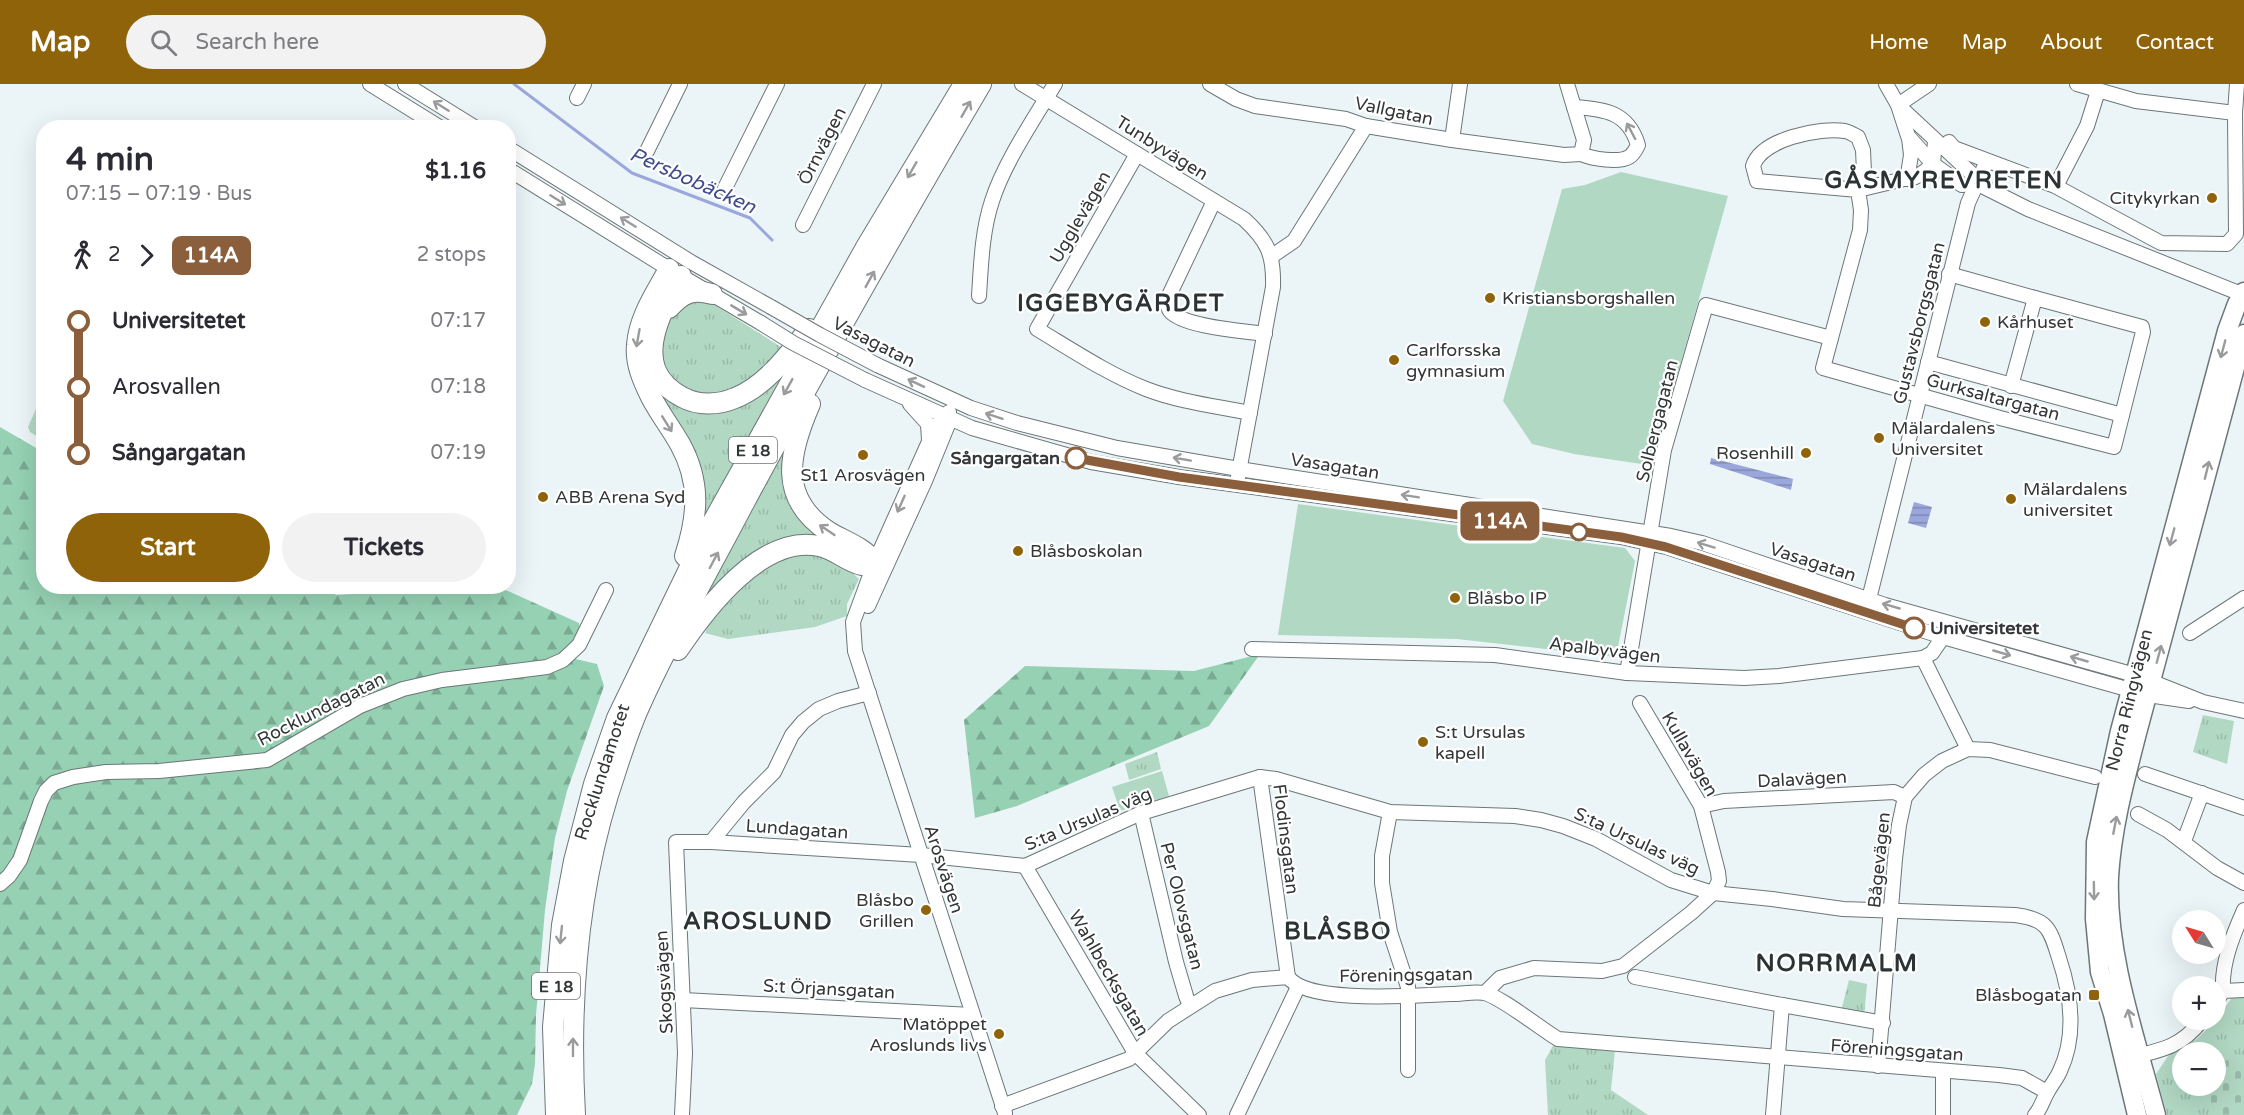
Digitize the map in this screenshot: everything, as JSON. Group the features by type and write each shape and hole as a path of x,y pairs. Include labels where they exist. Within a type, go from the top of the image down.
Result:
{"highway":[{"name":"E 18","path":"665,638 681,609 705,536 838,299 964,84"},
{"name":"E 18","path":"575,1115 562,1100 576,957 588,881 607,798 638,707 665,638 981,84"},
{"name":"E 18","path":"674,264 652,346 655,370 676,394 698,403 711,404 734,399 758,384 787,356 822,312 838,299"},
{"name":"E 18","path":"674,264 641,322 636,355 645,386 683,451 692,473 696,516 679,571 681,609"},
{"path":"661,312 670,308 676,299 686,293 699,290 712,294"},
{"name":"E 18","path":"841,330 796,440 791,464 792,480 799,502 809,516 826,530 868,554 880,565"},
{"name":"E 18","path":"681,609 718,597 754,565 786,549 801,545 818,546 863,565 880,565"},
{"name":"Rocklundamotet","path":"562,1100 553,1028 554,1001 562,925 571,878 594,784 617,718 639,668 665,638"}],"main road":[{"name":"Norra Ringvägen","path":"2137,1115 2112,928 2109,878 2112,842 2141,685 2227,331 2237,304 2244,294"},
{"name":"Norra Ringvägen","path":"2141,685 2244,334"},
{"name":"Norra Ringvägen","path":"2131,1057 2156,1115"}],"street":[{"path":"370,84 428,120"},
{"path":"405,84 463,120"},
{"path":"577,98 584,84"},
{"path":"647,151 680,84"},
{"path":"725,188 777,84"},
{"name":"Örnvägen","path":"803,225 874,84"},
{"name":"Tunbyvägen","path":"1022,84 1244,219 1260,234 1272,256"},
{"path":"979,296 982,255 992,200 1007,167 1055,84"},
{"name":"Vallgatan","path":"1210,84 1245,104 1346,119 1366,126 1452,140 1578,155 1593,159 1624,159 1630,156 1638,145 1635,135 1622,117 1591,108 1574,106"},
{"path":"1452,140 1460,84"},
{"path":"1567,84 1584,140 1578,155"},
{"path":"1886,84 1898,105 1937,152"},
{"path":"1898,105 1929,84"},
{"path":"2077,84 2098,90 2122,90 2136,101 2235,113"},
{"path":"1831,338 1860,230 1861,210 1858,190 1864,172 1863,150 1858,137 1847,132 1802,133 1774,145 1760,155 1753,166 1757,181 1858,190 1906,177 1911,179 1937,152 1954,148 2056,186 2161,243 2227,244 2236,234 2235,113 2237,84"},
{"path":"2056,186 2087,126 2098,90"},
{"path":"1898,105 1908,136 1911,155 1906,177"},
{"path":"1237,484 1265,334 1272,287 1272,256 1294,241 1366,126"},
{"path":"1908,136 1971,173 1976,183 2028,209 2244,294"},
{"name":"Vasagatan","path":"516,154 674,264 712,294 793,343 904,399 972,428 1091,462 1179,477 1621,537 1702,543 1943,637 2141,685"},
{"name":"Ugglevägen","path":"1137,154 1037,329 1090,361 1146,389 1201,404 1250,413"},
{"name":"Gustavsborgsgatan","path":"1867,606 1968,203 1987,160"},
{"name":"Vasagatan","path":"516,175 674,264 771,307 877,365 954,402 1017,423 1117,448 1650,538"},
{"path":"1214,201 1166,302 1177,316 1197,323 1265,334"},
{"path":"1928,362 2122,416 2143,332 2142,327 1949,274"},
{"path":"2011,386 2035,298"},
{"name":"Solbergagatan","path":"1627,673 1664,450 1706,305 1831,338"},
{"name":"Gurksaltargatan","path":"1831,338 1823,368 1920,396 2114,447 2122,416"},
{"path":"904,399 928,424 929,442"},
{"name":"Arosvägen","path":"880,565 936,426 947,416 954,402"},
{"name":"Arosvägen","path":"947,416 949,422 934,456 853,622 853,634 855,651 1004,1111"},
{"path":"934,456 950,434 972,428"},
{"name":"Rocklundagatan","path":"0,884 20,860 46,791 61,780 106,772 159,771 267,760 360,706 403,689 442,680 547,667 563,660 579,645 606,590"},
{"path":"2190,633 2244,598"},
{"name":"Vasagatan","path":"1867,606 2222,708 2244,711"},
{"path":"1943,637 1932,653 1923,658 1968,748 1990,750 2095,777"},
{"name":"Apalbyvägen","path":"1252,649 1495,655 1627,673 1734,678 1767,677 1923,658"},
{"path":"711,842 744,802 774,772 792,735 803,722 819,709 838,701 869,693"},
{"name":"Kullavägen","path":"1640,703 1701,806 1718,872 1719,881 1713,893"},
{"name":"Bågevägen","path":"1878,1066 1899,825 1905,797 1924,775 1942,761 1968,748"},
{"path":"2145,774 2244,808"},
{"name":"S:ta Ursulas väg","path":"921,855 1025,866 1141,813 1260,777 1276,779 1390,812 1515,816 1541,820 1596,839 1671,880 1713,893 1843,909 2015,915 2040,921 2049,929 2070,995 2071,1014 2065,1057 2042,1107 2035,1115"},
{"name":"Flodinsgatan","path":"1260,777 1288,977"},
{"name":"Dalavägen","path":"1701,806 1724,801 1894,792 1905,797"},
{"path":"2184,841 2202,793"},
{"path":"1390,812 1382,856 1382,883 1390,932 1408,987 1408,1070"},
{"name":"Per Olovsgatan","path":"1141,813 1176,962 1190,1006"},
{"path":"2138,814 2184,841 2217,868 2244,884"},
{"name":"Lundagatan","path":"676,847 676,842 711,842 921,855"},
{"name":"Skogsvägen","path":"676,847 684,1000 685,1053 682,1115"},
{"name":"Wahlbecksgatan","path":"1025,866 1135,1053 1199,1115"},
{"path":"1485,993 1500,978 1534,968 1602,971 1623,966 1713,893"},
{"path":"2222,976 2234,932 2244,910"},
{"path":"1635,976 1883,1023"},
{"path":"1004,1111 1129,1059 1159,1029 1215,991 1252,980 1288,977 1298,987 1237,1115"},
{"name":"Föreningsgatan","path":"1298,987 1321,993 1408,996 1485,993 1558,1039 2022,1078 2047,1092"},
{"path":"2226,995 2244,990"},
{"name":"S:t Örjansgatan","path":"684,1000 972,1015"},
{"path":"1773,1115 1782,1005"},
{"path":"2131,1057 2157,1051 2180,1042 2195,1030"},
{"path":"1943,1071 1943,1115"}],"green space":[{"path":"1621,172 1728,196 1658,444 1655,466 1574,454 1532,444 1503,401 1562,189 1585,185"},
{"path":"705,299 781,347 769,362 742,385 722,394 696,395 672,381 661,354 666,327 683,302"},
{"path":"788,365 700,528 702,495 650,378 669,399 679,406 702,414 714,413 741,404"},
{"path":"36,409 36,436 30,432 28,427"},
{"path":"0,427 36,448 36,594 515,594 579,623 582,639 567,657 597,664 604,686 567,791 555,838 545,910 536,1015 535,1064 532,1084 517,1115 0,1115"},
{"path":"791,430 783,471 788,502 803,521 837,546 816,539 708,598 706,594"},
{"name":"Blåsbo IP","path":"1298,504 1625,548 1635,561 1616,657 1457,639 1278,635"},
{"path":"792,553 829,557 843,565 859,579 847,604 847,616 815,627 728,639 705,633 714,611 746,578"},
{"path":"1260,654 1209,726 1017,806 975,818 964,720 1025,666 1194,671"},
{"path":"2203,715 2234,721 2227,764 2193,752"},
{"path":"1157,752 1161,769 1129,780 1125,764"},
{"path":"1162,771 1169,796 1120,811 1112,787"},
{"path":"1849,980 1867,984 1864,1016 1841,1011"},
{"path":"2244,995 2244,1115 2167,1115 2156,1074 2172,1054 2172,1096 2226,1096 2226,1042 2192,1042 2206,1030 2226,1030 2226,1006 2233,996"},
{"path":"1554,1044 1615,1050 1611,1090 1648,1115 1548,1115 1545,1060"},
{"path":"2244,1056 2244,1115 2210,1115 2206,1096 2226,1096 2226,1060"}],"water":[{"path":"1711,458 1793,479 1791,490 1710,464"},
{"path":"1914,502 1932,507 1926,528 1908,523"}],"waterway":[{"name":"Persbobäcken","path":"514,84 632,173 750,218 772,240"}],"bus line":[{"name":"114A","path":"1076,458 1179,477 1621,537 1666,547 1914,628"}],"place":[{"name":"Citykyrkan","path":"2212,198"},
{"name":"Kristiansborgshallen","path":"1490,298"},
{"name":"Kårhuset","path":"1985,322"},
{"name":"Carlforsska gymnasium","path":"1394,360"},
{"name":"Mälardalens Universitet","path":"1879,438"},
{"name":"Rosenhill","path":"1806,453"},
{"name":"St1 Arosvägen","path":"863,455"},
{"name":"Sångargatan","path":"1076,458"},
{"name":"ABB Arena Syd","path":"543,497"},
{"name":"Mälardalens universitet","path":"2011,499"},
{"name":"Blåsboskolan","path":"1018,551"},
{"name":"Blåsbo IP","path":"1455,598"},
{"name":"Universitetet","path":"1914,628"},
{"name":"S:t Ursulas kapell","path":"1423,742"},
{"name":"Blåsbo Grillen","path":"926,910"},
{"name":"Blåsbogatan","path":"2094,995"},
{"name":"Matöppet Aroslunds livs","path":"999,1034"}],"district":[{"name":"GÅSMYREVRETEN","path":"1944,180"},
{"name":"IGGEBYGÄRDET","path":"1121,303"},
{"name":"AROSLUND","path":"758,921"},
{"name":"BLÅSBO","path":"1338,931"},
{"name":"NORRMALM","path":"1837,963"}]}
